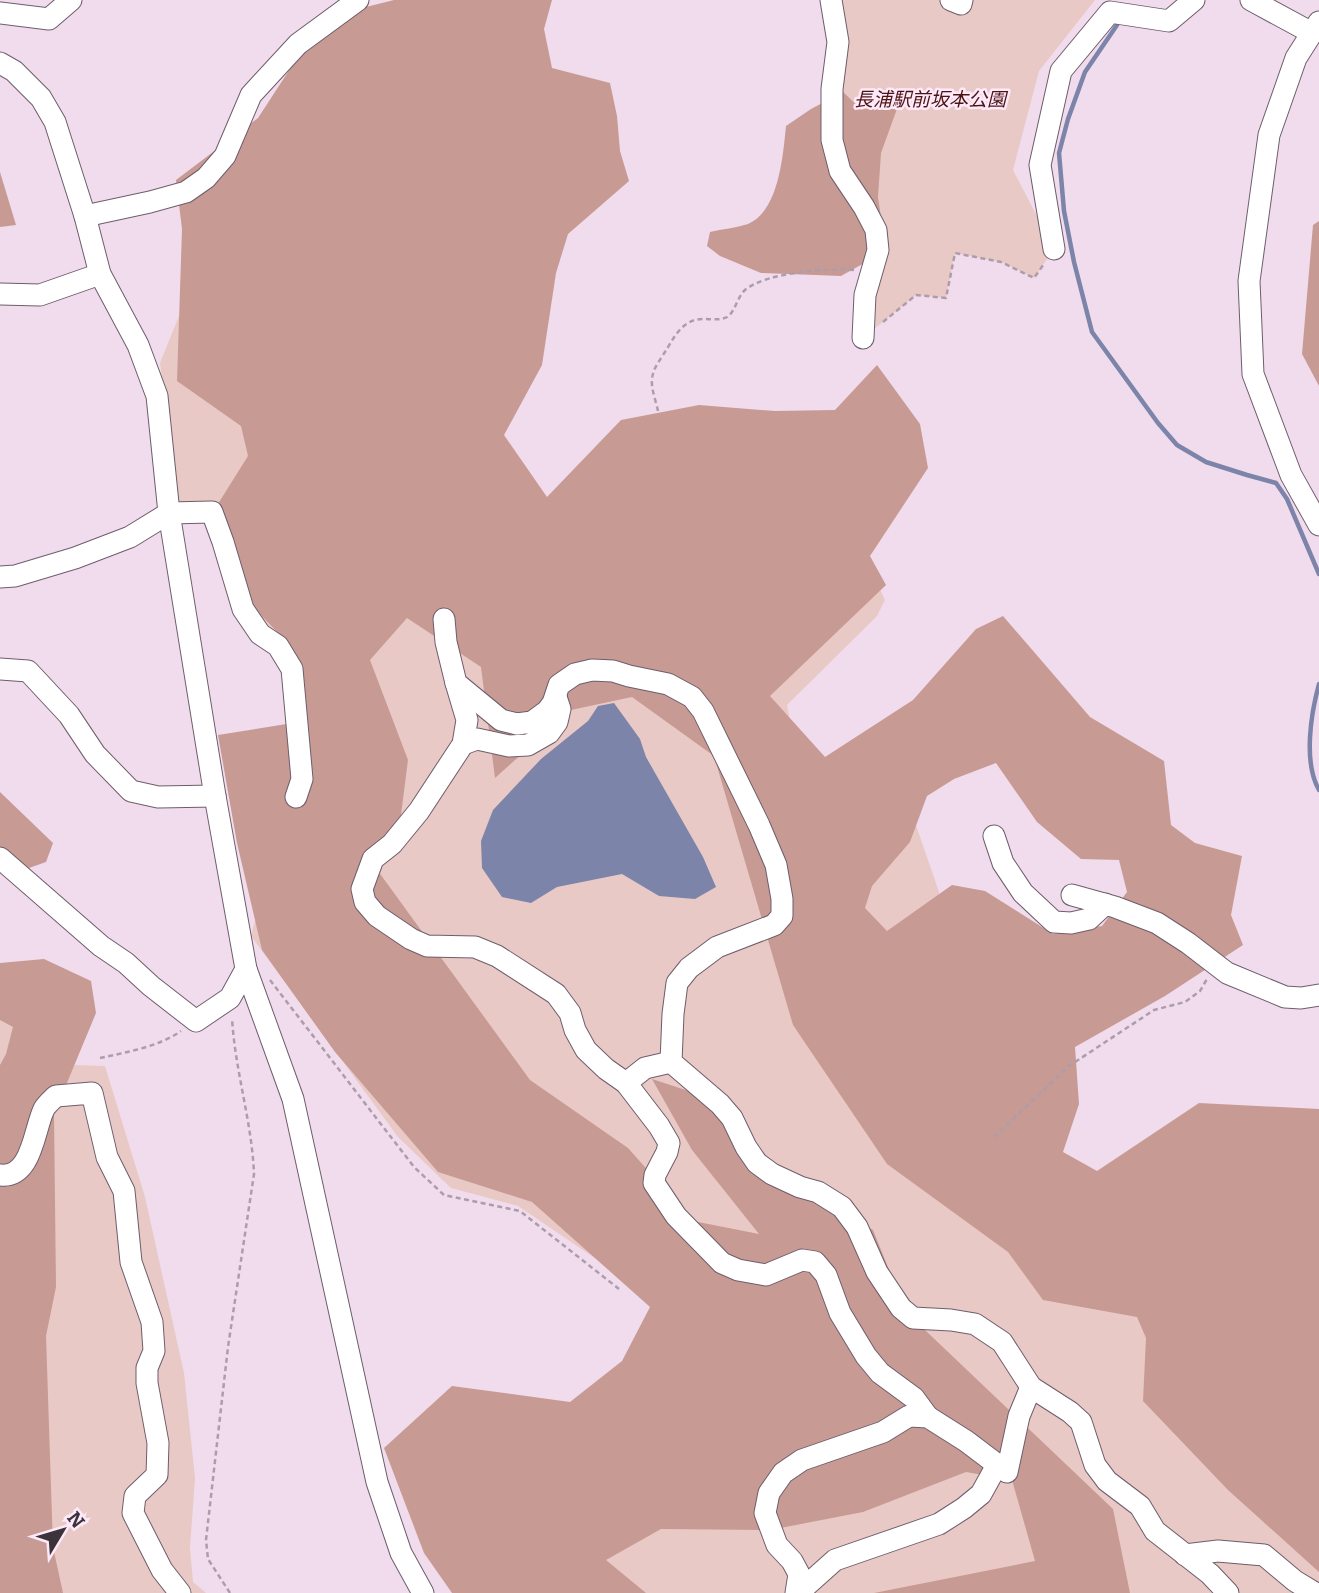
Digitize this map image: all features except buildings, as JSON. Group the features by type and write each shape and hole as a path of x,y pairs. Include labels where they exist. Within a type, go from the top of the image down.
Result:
{"street":[{"path":"0,13 49,19 71,0"},
{"path":"85,216 186,192 206,178 225,156 251,95 298,44 358,0"},
{"path":"831,0 838,42 832,89 832,140 840,171 876,230 878,250 865,295 863,338"},
{"path":"951,0 961,4 962,0"},
{"path":"1054,249 1040,165 1061,71 1110,12 1169,21 1194,0"},
{"path":"1251,0 1315,28 1296,58 1269,135 1249,281 1253,374 1290,475 1319,525"},
{"path":"0,63 14,71 41,98 55,122 100,274 138,345 157,396 169,513 246,969 293,1099 377,1482 401,1553 423,1593"},
{"path":"0,294 40,295 100,274"},
{"path":"0,577 15,576 75,558 130,537 169,513 212,512 243,609 260,634 278,646 292,668 302,779 296,797"},
{"path":"444,619 446,642 467,720 463,744 419,811 392,844 373,859 362,889 365,902 377,916 411,939 427,946 475,947 498,956 556,994 569,1013 586,1050 626,1083 669,1143 654,1183 676,1216 722,1263 737,1270 765,1275 802,1260 815,1262 826,1275 840,1313 866,1356 880,1373 914,1398 928,1417 966,1441 1006,1472 1019,1416 1031,1387"},
{"path":"0,669 28,671 69,715 95,754 131,791 159,797 215,796"},
{"path":"456,682 501,720 517,724 532,722 553,703 559,685 575,674 592,670 613,671 668,684 692,697 703,710 776,865 782,916 774,925 717,947 689,968 677,983 671,1062"},
{"path":"463,744 477,738 509,746 528,744 549,733 557,722 560,709 555,695"},
{"path":"994,836 1003,863 1023,893 1055,922 1070,923 1090,919 1105,904"},
{"path":"0,858 101,946 126,963 150,986 196,1021 230,998 246,969"},
{"path":"1072,895 1157,923 1222,969 1285,997 1319,995"},
{"path":"626,1083 645,1068 671,1062"},
{"path":"671,1062 720,1104 732,1118 757,1163 772,1174 818,1192 842,1207 857,1227 877,1272 901,1308 913,1318 975,1324 1002,1342 1031,1387 1070,1412 1080,1422 1095,1465 1107,1481 1140,1506 1155,1531 1210,1574 1228,1593"},
{"path":"0,1175 5,1176 19,1169 25,1162 45,1108 56,1096 92,1093 107,1157 124,1191 131,1262 152,1322 154,1351 148,1368 147,1383 158,1443 157,1475 135,1496 133,1513 162,1570 180,1593"},
{"path":"797,1593 799,1574 792,1561 777,1545 765,1513 769,1493 783,1473 802,1460 883,1432 909,1416 928,1417"},
{"path":"797,1593 835,1560 939,1524 964,1508 981,1494 997,1465"},
{"path":"1185,1555 1218,1551 1264,1555 1295,1581 1315,1593"}],"path":[{"path":"863,338 916,295 946,298 955,253 1001,262 1034,278 1054,249"},
{"path":"658,411 651,382 654,368 671,339 694,320 725,318 731,314 742,293 774,278 811,270 871,272"},
{"path":"994,1137 1069,1066 1154,1010 1185,1002 1222,969"},
{"path":"267,975 414,1167 444,1195 520,1211 620,1289"},
{"path":"230,998 233,1047 253,1145 254,1174 228,1347 206,1540 208,1559 230,1593"},
{"path":"100,1058 173,1037 196,1021"}],"green space":[{"name":"長浦駅前坂本公園","path":"831,0 1095,0 1039,71 1013,170 1054,249 1034,278 1001,262 955,253 946,298 916,295 863,338 878,250 840,171"},
{"path":"200,264 388,486 834,552 873,575 885,600 877,616 787,705 799,769 910,808 958,947 984,1146 1142,1260 1319,1543 1319,1593 531,1593 526,1583 720,1501 645,1292 518,1206 451,1188 398,1137 251,936 266,880 303,666 263,627 226,510 179,509 160,363"},
{"path":"0,1004 38,1064 105,1066 145,1197 184,1373 195,1478 190,1548 193,1582 206,1593 0,1593"}],"shaded area":[{"path":"394,0 552,0 544,29 552,68 610,83 617,116 620,151 629,181 568,234 556,273 542,365 504,435 547,497 621,420 699,405 775,411 835,410 877,365 920,424 928,468 870,556 886,585 770,696 825,757 913,700 976,629 1003,616 1090,717 1164,761 1171,825 1195,843 1242,856 1231,915 1243,945 1165,996 1075,1047 1079,1104 1063,1152 1097,1171 1199,1103 1319,1109 1319,1572 1228,1490 1143,1401 1146,1338 1137,1317 1043,1300 1008,1252 887,1164 793,1025 714,756 632,697 571,710 495,778 481,667 407,618 370,660 408,760 401,815 378,871 530,1080 628,1148 693,1221 759,1234 692,1150 652,1079 722,1102 787,1181 873,1230 906,1312 1113,1509 1130,1593 874,1593 1035,1561 1012,1480 966,1472 863,1512 770,1530 661,1529 606,1560 646,1593 452,1593 424,1553 384,1448 452,1386 570,1402 622,1361 650,1307 532,1202 438,1172 335,1052 262,950 237,843 218,735 305,721 286,641 251,605 216,507 248,456 241,426 177,381 182,229 176,180 258,118 301,52 362,8","holes":["996,763 1037,822 1081,859 1119,860 1127,892 1102,926 1053,934 985,891 952,885 887,931 865,908 872,886 910,842 927,796 954,779"]},
{"path":"843,92 862,110 879,103 898,106 881,153 878,197 886,251 841,276 761,273 720,256 707,246 710,232 748,224 767,207 778,181 786,126"},
{"path":"0,172 16,225 0,227"},
{"path":"1319,221 1319,386 1302,354 1313,225"},
{"path":"0,792 53,843 46,862 29,868 0,848"},
{"path":"44,959 91,981 96,1013 54,1114 56,1287 46,1336 53,1547 63,1593 0,1593 0,1065 6,1054 13,1027 0,1020 0,963"}],"water":[{"path":"614,703 640,739 646,757 703,857 716,887 695,899 659,896 622,874 557,887 531,903 502,897 482,868 481,841 493,810 541,759 588,721 598,706"}],"waterway":[{"path":"1117,25 1085,72 1059,153 1064,211 1092,332 1177,445 1206,462 1276,483 1287,499 1319,574"},
{"path":"1319,684 1310,737 1311,766 1319,790"}]}
